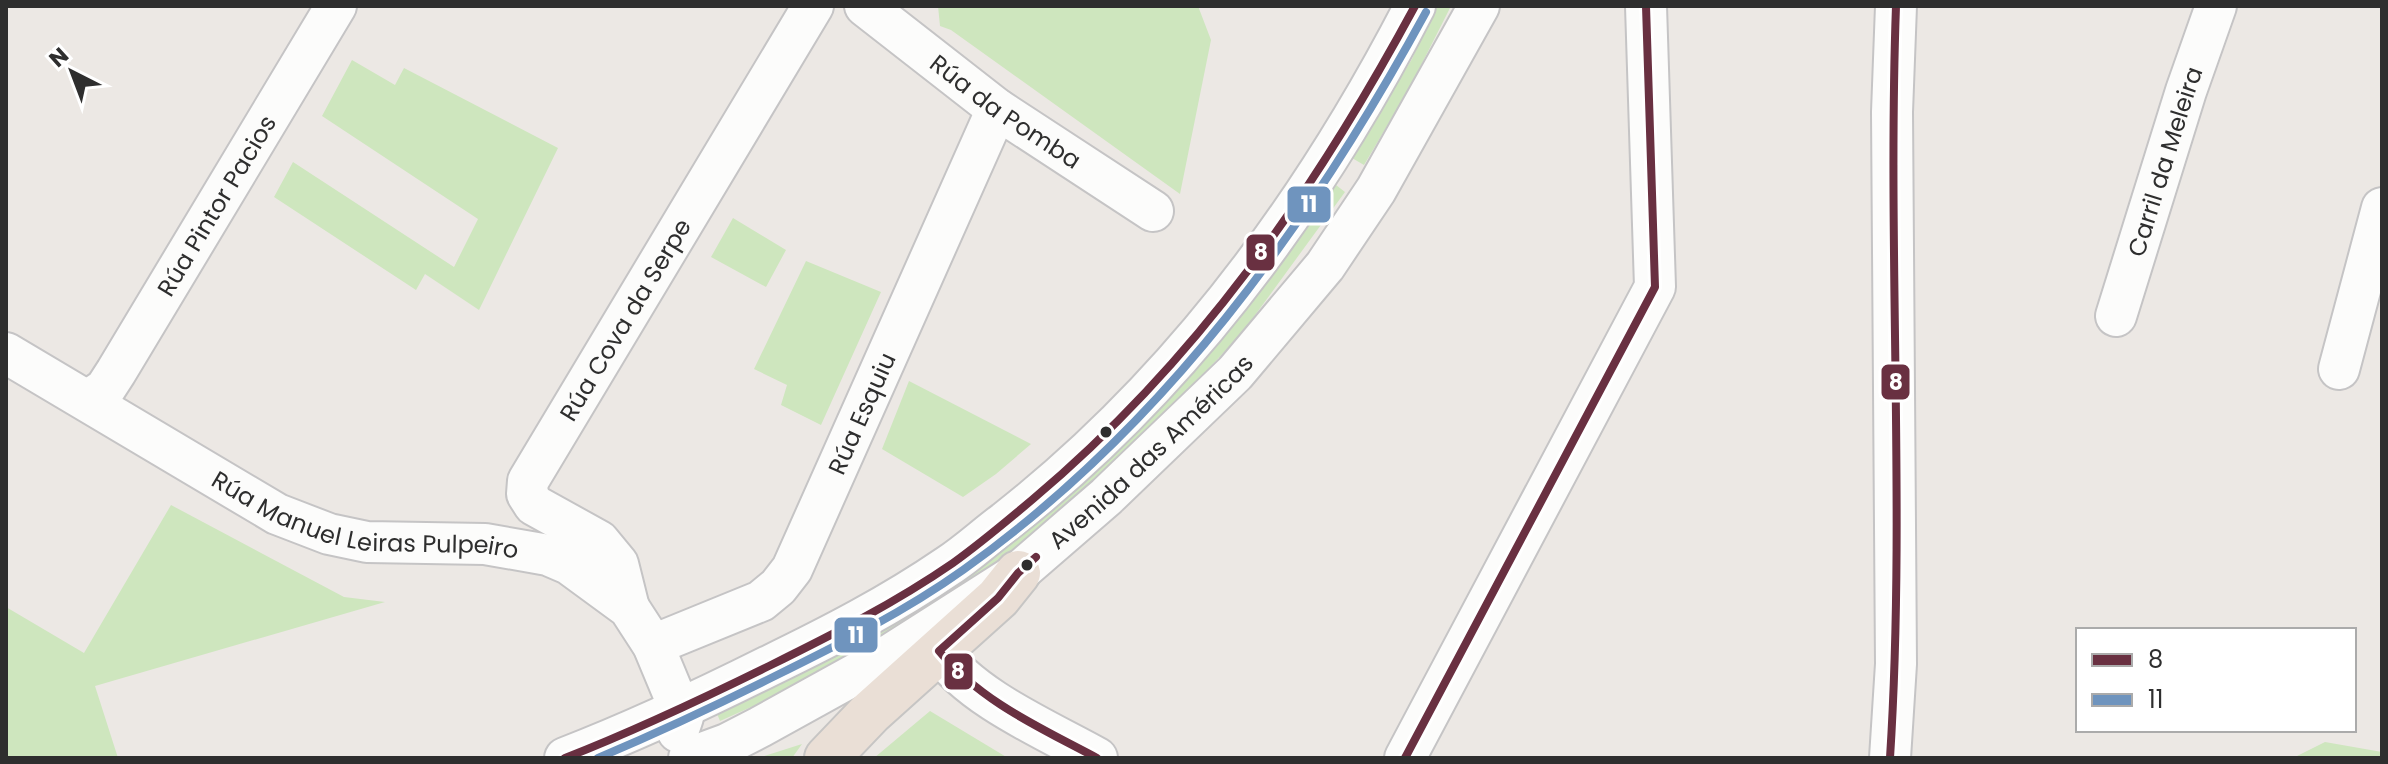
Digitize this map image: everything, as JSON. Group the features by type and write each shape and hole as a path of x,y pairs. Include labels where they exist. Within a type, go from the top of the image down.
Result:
{"highway":[{"path":"827,758 870,713 998,598 1018,573"}],"street":[{"name":"Rúa Pintor Pacios","path":"89,400 105,389 116,372 336,6"},
{"name":"Rúa Cova da Serpe","path":"629,608 618,564 599,541 534,505 527,494 528,481 813,6"},
{"name":"Rúa da Pomba","path":"865,6 997,109 1153,211"},
{"name":"Avenida das Américas","path":"565,758 681,708 873,613 950,565 1058,480 1148,395 1211,321 1329,160 1415,6"},
{"name":"Avenida das Américas","path":"689,758 749,733 883,659 1018,573 1107,496 1235,373 1325,266 1376,190 1479,6"},
{"path":"1405,758 1655,287 1646,6"},
{"path":"1890,758 1896,664 1892,112 1896,6"},
{"name":"Carril da Meleira","path":"2116,316 2186,91 2216,6"},
{"name":"Rúa Esquiu","path":"653,645 761,601 778,587 792,569 997,109"},
{"path":"2339,369 2382,208"},
{"name":"Rúa Manuel Leiras Pulpeiro","path":"6,353 277,514 329,534 367,542 485,544 548,555 569,564 629,608 653,645 681,708"},
{"path":"939,651 963,679 987,696 1097,758"},
{"path":"626,758 675,736 683,723 681,708"}],"green space":[{"path":"938,6 1198,6 1211,40 1180,194 951,30 940,26"},
{"path":"1435,6 1451,6 1409,89 1364,165 1352,158 1412,59"},
{"path":"352,60 395,85 404,68 558,148 479,310 425,274 416,290 274,197 293,162 454,267 478,219 322,116"},
{"path":"1336,185 1345,192 1242,333 1125,454 1001,562 943,606 798,686 720,721 716,711 1123,441 1210,352 1244,312"},
{"path":"733,218 786,250 766,287 711,257"},
{"path":"806,261 881,292 821,425 781,405 787,385 754,369"},
{"path":"909,381 1031,444 963,497 882,449"},
{"path":"171,505 344,597 385,602 95,686 118,758 6,758 6,607 84,653"},
{"path":"930,711 1008,758 874,758"},
{"path":"2325,742 2382,752 2382,758 2293,758"},
{"path":"802,744 792,758 758,758"}],"transit line":[{"name":"8","path":"565,758 693,702 863,618 953,563 1033,499 1148,390 1248,271 1336,143 1415,6"},
{"name":"8","path":"1405,758 1655,287 1646,6"},
{"name":"8","path":"1890,758 1897,476 1896,6"},
{"name":"11","path":"598,758 822,653 918,600 1036,514 1104,453 1167,387 1226,318 1281,245 1381,92 1426,12"},
{"name":"8","path":"1036,557 998,598 939,651 993,699 1097,758"}]}
